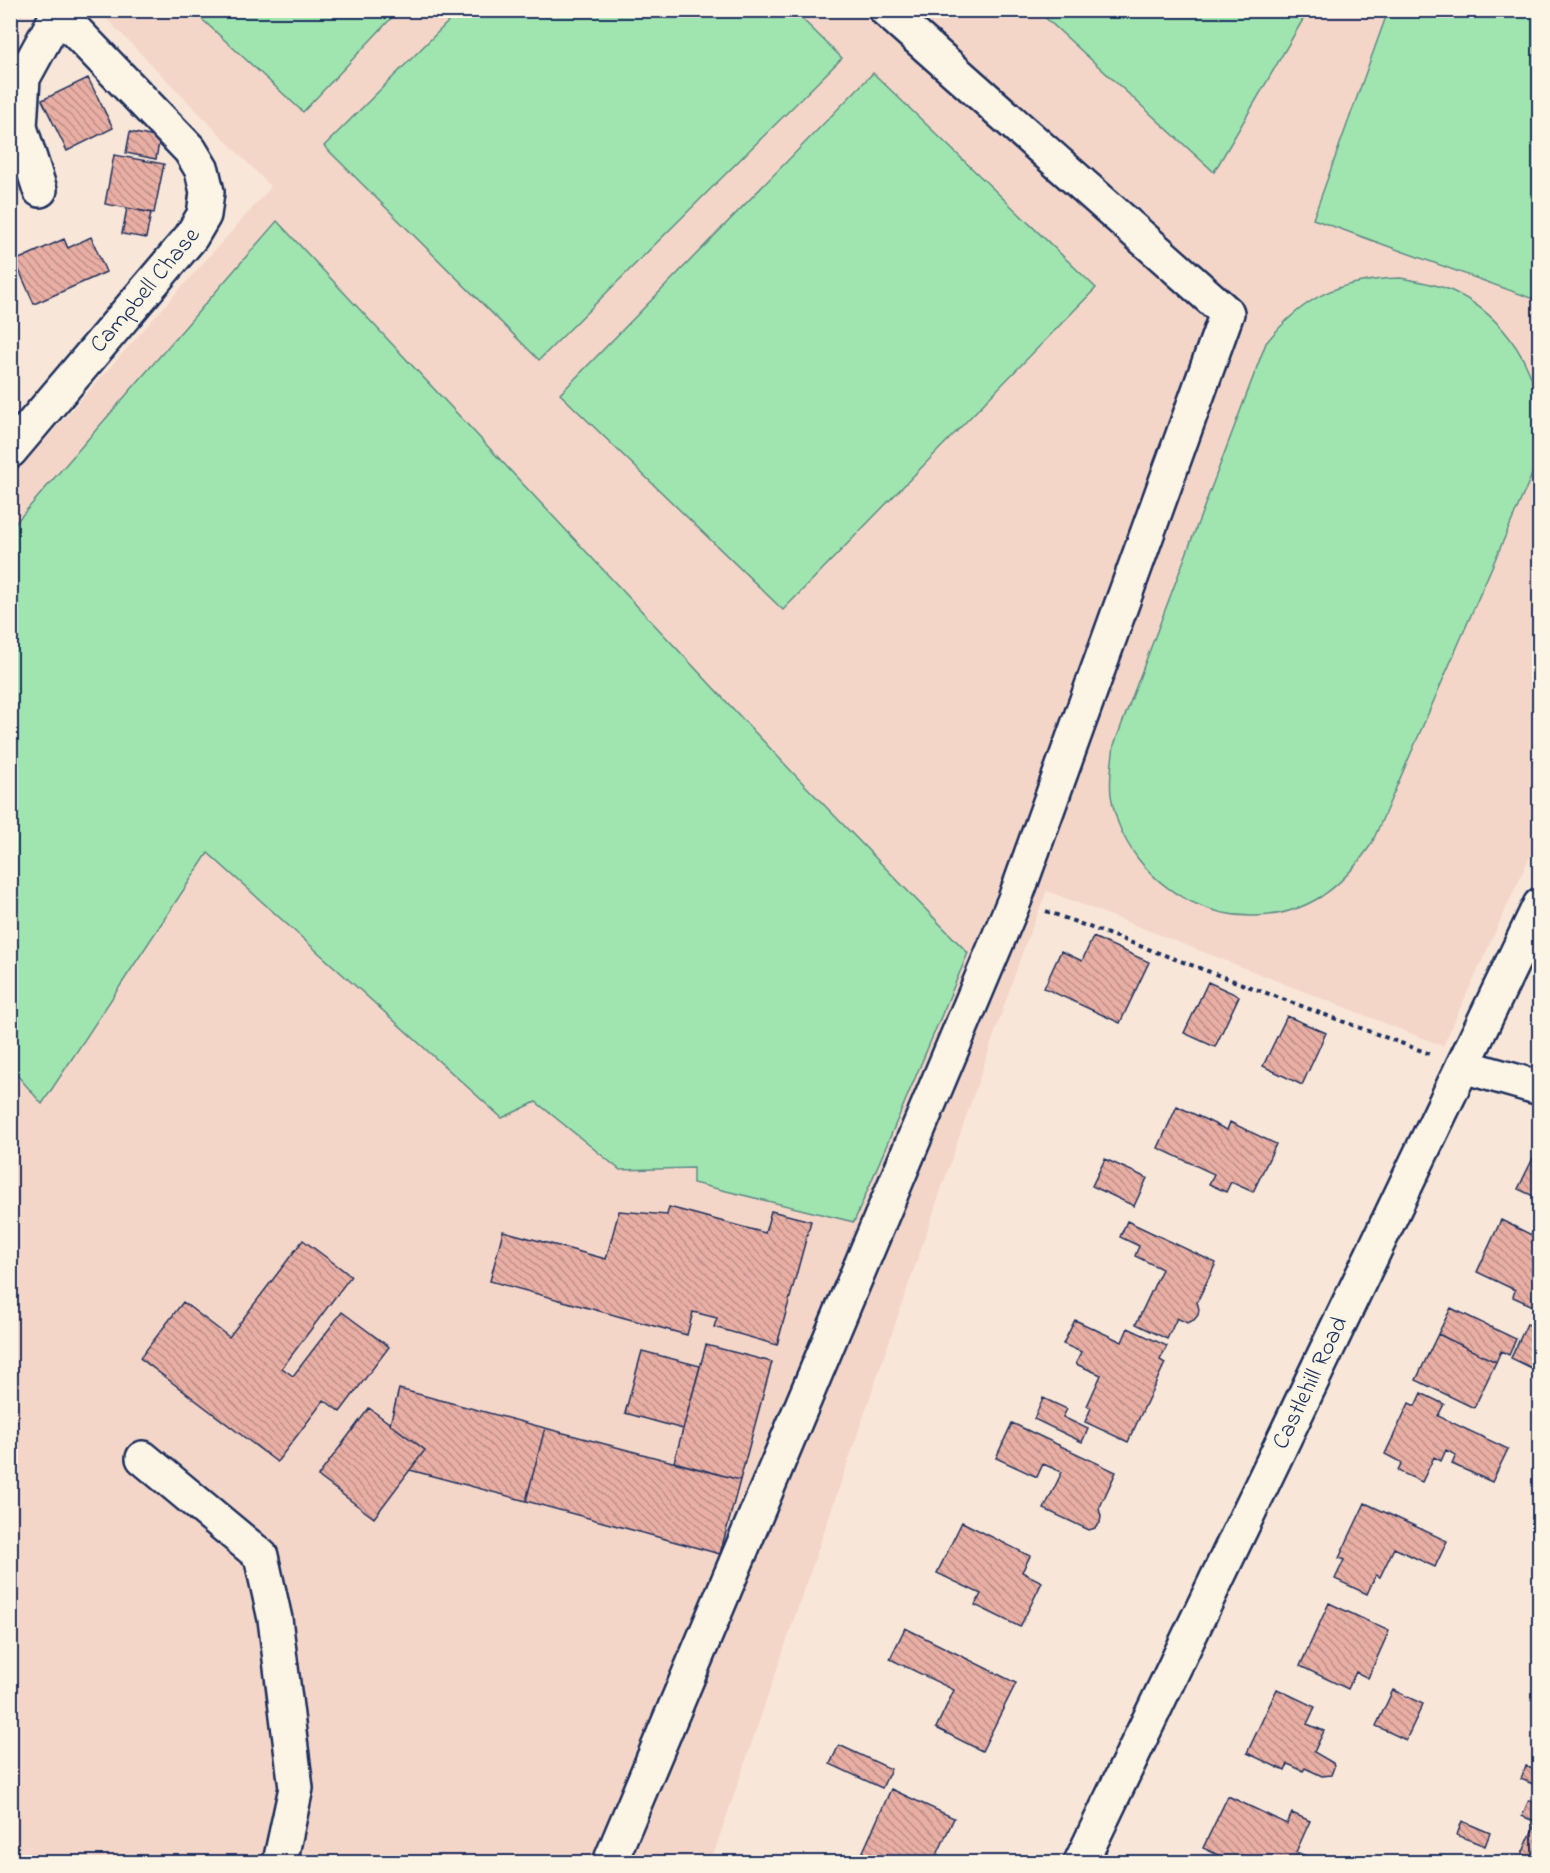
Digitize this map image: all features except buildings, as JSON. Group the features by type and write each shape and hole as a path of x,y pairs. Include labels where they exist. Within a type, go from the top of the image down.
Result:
{"street":[{"path":"610,1863 1015,899 1227,314 886,10"},
{"name":"Campbell Chase","path":"10,451 191,237 204,215 207,192 202,170 190,150 56,12 23,78 20,127 40,190"},
{"name":"Castlehill Road","path":"1081,1863 1539,905"},
{"path":"1463,1066 1539,1088"},
{"path":"143,1458 261,1556 275,1619 296,1788 280,1863"}],"path":[{"path":"1015,899 1463,1066"}],"shaded area":[{"path":"99,11 1539,11 1539,837 1443,1046 1047,891 1025,945 711,1862 11,1862 11,478 271,187"}],"green space":[{"path":"460,10 794,11 842,58 539,360 324,146"},
{"path":"193,11 398,11 303,112"},
{"path":"1038,11 1308,11 1214,172"},
{"path":"1388,11 1539,11 1539,301 1313,219"},
{"path":"873,73 1096,288 783,610 560,394"},
{"path":"277,221 795,775 968,953 854,1222 693,1183 693,1168 620,1170 536,1102 502,1118 208,853 42,1104 11,1068 11,528"},
{"path":"1400,278 1438,286 1467,299 1483,310 1509,337 1520,353 1535,388 1540,414 1537,463 1367,851 1330,891 1289,911 1256,916 1222,913 1190,901 1162,883 1138,859 1121,829 1111,795 1114,745 1266,343 1294,313 1324,294 1359,282"}]}
